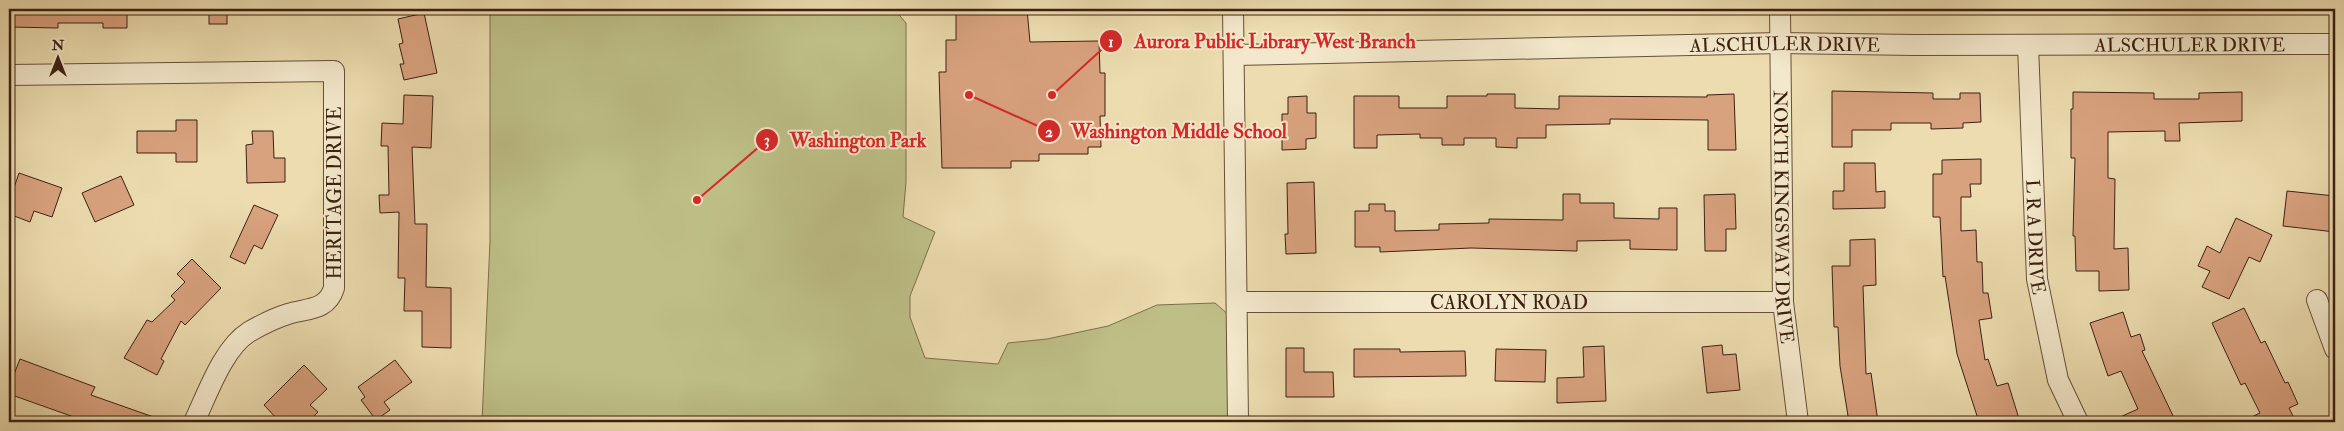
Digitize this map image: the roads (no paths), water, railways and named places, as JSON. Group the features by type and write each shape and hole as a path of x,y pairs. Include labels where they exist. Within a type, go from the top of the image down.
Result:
{"street":[{"path":"1233,9 1238,422"},
{"name":"NORTH KINGSWAY DRIVE","path":"1780,9 1783,302 1798,422"},
{"name":"ALSCHULER DRIVE","path":"1234,55 1780,43 2028,45 2335,44"},
{"name":"L R A DRIVE","path":"2028,45 2037,279 2058,380 2078,422"},
{"name":"HERITAGE DRIVE","path":"9,74 334,71 334,288 332,295 320,307 288,314 248,332 232,348 220,368 194,422"},
{"path":"2317,300 2335,349"},
{"name":"CAROLYN ROAD","path":"1237,302 1783,302"}],"place":[{"name":"Washington Middle School","path":"969,95"},
{"name":"Aurora Public Library West Branch","path":"1052,95"},
{"name":"Washington Park","path":"697,200"}]}
